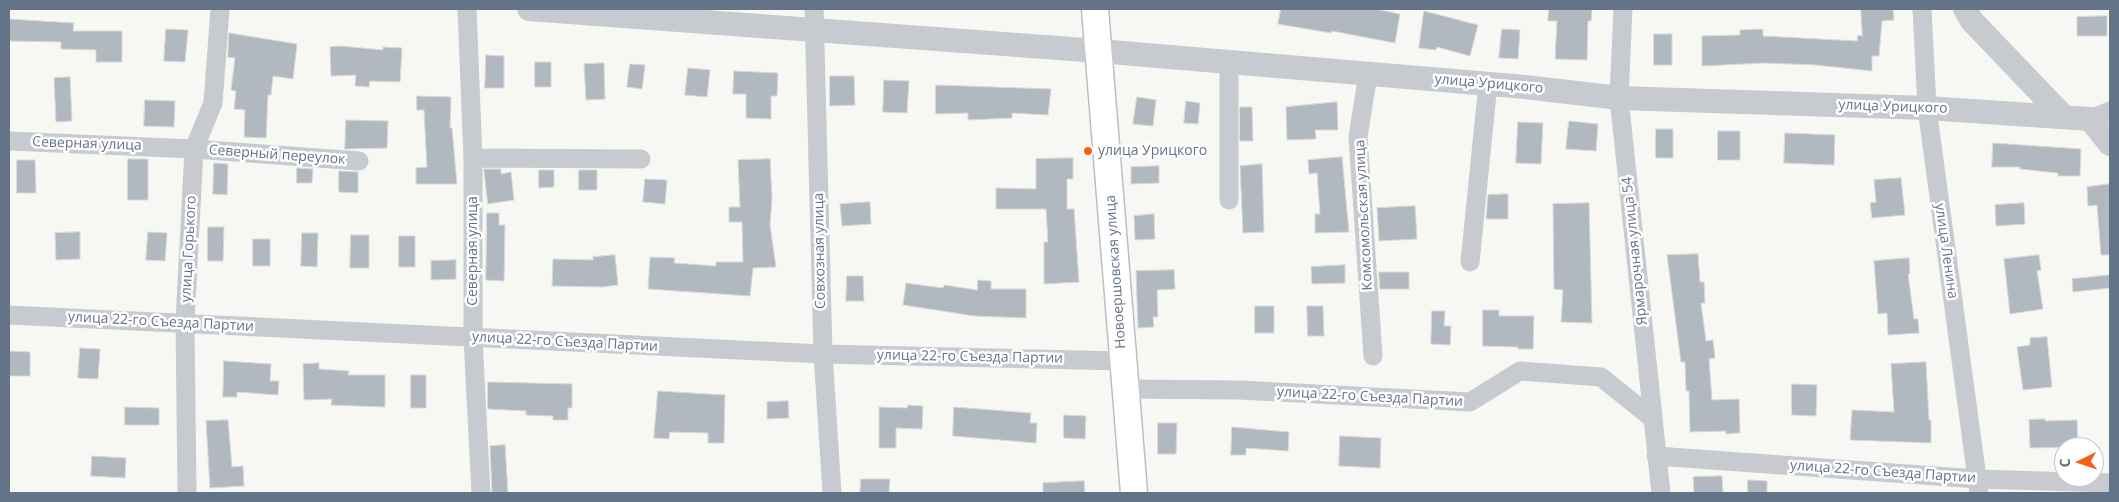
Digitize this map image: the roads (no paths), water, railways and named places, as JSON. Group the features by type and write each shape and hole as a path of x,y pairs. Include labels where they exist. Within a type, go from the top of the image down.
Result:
{"main road":[{"name":"Новоершовская улица","path":"1095,9 1134,493"}],"street":[{"name":"улица Горького","path":"187,493 185,322 194,149 213,104 220,9"},
{"name":"Северная улица","path":"467,9 473,158 474,338 481,493"},
{"name":"улица Урицкого","path":"529,9 815,20 1099,51 1488,84 1619,98 2100,115"},
{"name":"Ярмарочная улица 54","path":"1623,9 1619,98 1661,493"},
{"name":"улица Ленина","path":"1922,9 1927,108 1978,486"},
{"path":"1965,9 1972,21 2062,115"},
{"name":"Совхозная улица","path":"815,20 823,354 832,493"},
{"path":"1228,200 1229,62"},
{"name":"Комсомольская улица","path":"1368,74 1358,138 1373,356"},
{"path":"1470,262 1488,84"},
{"path":"2100,115 2110,144"},
{"name":"Северная улица","path":"9,141 194,149"},
{"name":"Северный переулок","path":"194,149 359,161"},
{"path":"473,158 641,160"},
{"name":"улица 22-го Съезда Партии","path":"9,315 823,354 1122,361"},
{"name":"улица 22-го Съезда Партии","path":"1125,389 1239,390 1470,402 1520,371 1601,377 1652,418"},
{"name":"улица 22-го Съезда Партии","path":"1656,456 1978,486 2110,483"}],"place":[{"name":"улица Урицкого","path":"1088,151"}]}
